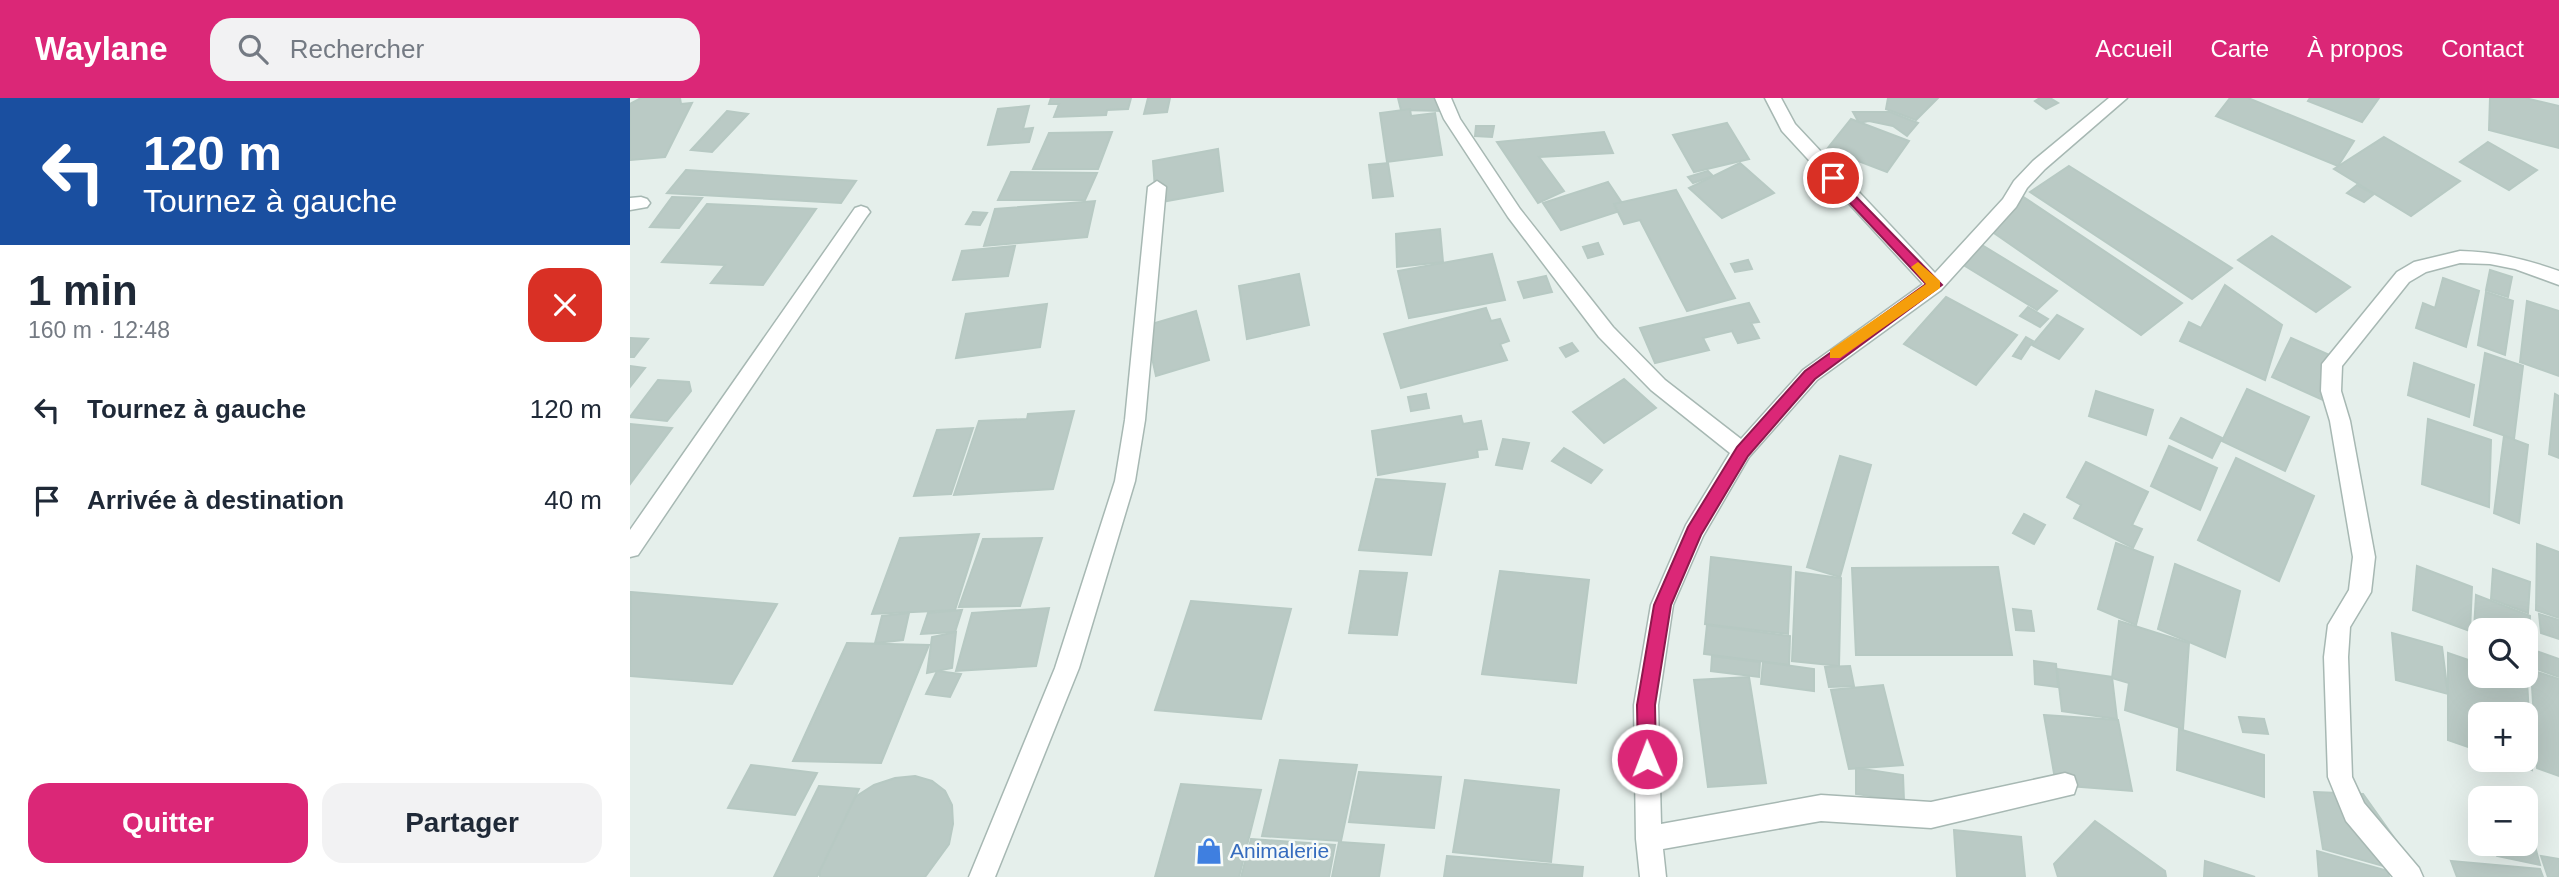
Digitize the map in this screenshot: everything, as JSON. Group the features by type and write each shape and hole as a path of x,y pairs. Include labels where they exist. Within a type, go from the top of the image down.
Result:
{"street":[{"path":"1443,98 1452,119 1514,213 1598,322 1658,385 1742,452"},
{"path":"1773,98 1788,127 1935,285"},
{"path":"1653,877 1649,839 1646,705 1662,605 1694,532 1742,452 1810,375 1935,285 2010,203 2020,185 2039,165 2119,98"},
{"path":"982,877 1067,668 1125,481 1135,420 1157,187"},
{"path":"630,548 690,457 861,212"},
{"path":"2410,877 2355,811 2340,777 2336,657 2339,625 2360,592 2364,557 2340,421 2331,391 2332,364 2403,277 2420,267 2460,257 2490,258 2517,263 2559,278"},
{"path":"1649,839 1821,808 1931,816 2065,785"}],"building":[{"path":"641,98 680,98 681,104 692,103 665,157 630,160 630,104"},
{"path":"1051,98 1131,98 1128,109 1107,110 1106,115 1054,117 1059,104 1049,104"},
{"path":"1148,98 1170,98 1167,112 1144,114"},
{"path":"1398,98 1438,98 1443,111 1401,110"},
{"path":"1888,98 1938,98 1916,120 1886,109"},
{"path":"2050,98 2058,103 2046,109 2035,101"},
{"path":"2230,98 2248,98 2354,141 2338,166 2216,116"},
{"path":"2310,98 2379,98 2362,122 2308,101"},
{"path":"2490,98 2525,98 2559,106 2559,148 2489,130"},
{"path":"1029,106 1023,129 1033,128 1029,142 988,145 998,109"},
{"path":"1410,109 1411,116 1435,113 1442,155 1387,162 1380,113"},
{"path":"727,111 748,114 712,152 691,150"},
{"path":"1853,112 1890,112 1918,123 1907,136 1893,126 1869,121 1859,123"},
{"path":"1851,119 1909,141 1887,172 1827,149"},
{"path":"1727,123 1749,159 1694,172 1673,135"},
{"path":"1476,126 1494,126 1492,137 1475,136"},
{"path":"1112,132 1098,169 1033,169 1049,133"},
{"path":"1604,132 1613,153 1539,157 1564,191 1538,203 1497,142"},
{"path":"2384,137 2460,181 2411,216 2334,169"},
{"path":"2488,142 2537,170 2509,190 2460,162"},
{"path":"1218,149 1223,191 1156,203 1153,161"},
{"path":"1388,163 1393,196 1373,198 1369,165"},
{"path":"1740,163 1774,193 1722,218 1689,188"},
{"path":"2069,166 2232,268 2192,299 2030,192"},
{"path":"686,170 856,181 841,203 667,193"},
{"path":"1708,171 1713,176 1693,183 1688,177"},
{"path":"1011,172 1097,173 1085,200 998,200"},
{"path":"1608,182 1626,209 1561,230 1543,203"},
{"path":"2357,185 2374,194 2364,202 2347,193"},
{"path":"1676,190 1735,298 1687,311 1640,220 1624,224 1614,204"},
{"path":"2022,196 2182,303 2141,335 1981,224"},
{"path":"672,197 702,198 679,228 650,227"},
{"path":"1095,201 1087,237 984,246 995,209"},
{"path":"707,204 816,209 763,285 711,283 725,265 662,262"},
{"path":"973,212 987,213 980,225 966,224"},
{"path":"1440,229 1443,262 1397,267 1396,234"},
{"path":"2272,236 2350,287 2316,312 2238,260"},
{"path":"1598,243 1603,254 1588,258 1583,247"},
{"path":"1982,245 2057,291 2037,310 1960,263"},
{"path":"1015,246 1008,276 953,280 962,251"},
{"path":"1492,254 1505,300 1409,318 1398,271"},
{"path":"1748,260 1752,269 1735,272 1731,264"},
{"path":"2490,270 2512,277 2508,297 2486,290"},
{"path":"1299,274 1309,325 1247,339 1239,286"},
{"path":"1546,276 1552,292 1524,298 1518,282"},
{"path":"2443,278 2479,291 2466,347 2416,328 2423,303 2435,308"},
{"path":"2225,285 2282,325 2265,380 2180,341 2189,322 2201,328"},
{"path":"2486,292 2513,301 2505,355 2478,345"},
{"path":"1946,297 2017,335 1976,385 1904,344"},
{"path":"2527,301 2559,311 2559,376 2520,362"},
{"path":"1749,303 1759,322 1751,323 1759,338 1738,343 1732,331 1703,338 1709,350 1655,363 1640,328"},
{"path":"1047,304 1040,347 956,358 966,314"},
{"path":"2028,307 2048,319 2040,327 2020,316"},
{"path":"1486,308 1491,321 1500,319 1509,341 1500,344 1507,360 1401,388 1384,334"},
{"path":"1196,311 1209,360 1156,376 1145,326"},
{"path":"2057,315 2083,329 2059,359 2032,345"},
{"path":"2026,337 2033,341 2021,359 2013,356"},
{"path":"630,338 648,339 634,357 630,357"},
{"path":"2291,338 2343,361 2325,401 2272,377"},
{"path":"1572,343 1578,351 1566,357 1560,348"},
{"path":"2485,353 2523,366 2514,439 2474,425"},
{"path":"2414,363 2474,385 2469,417 2408,395"},
{"path":"630,366 645,368 630,387"},
{"path":"1624,379 1656,408 1604,443 1573,412"},
{"path":"658,380 689,382 691,391 667,421 630,417"},
{"path":"2247,389 2309,417 2285,471 2222,441"},
{"path":"2096,391 2153,410 2146,435 2089,416"},
{"path":"1426,394 1429,408 1411,411 1408,397"},
{"path":"2555,394 2559,396 2559,458 2549,454"},
{"path":"1074,411 1053,489 954,495 979,421 1027,419 1028,414"},
{"path":"1461,416 1463,424 1481,421 1487,449 1477,450 1478,457 1378,475 1372,431"},
{"path":"2181,418 2222,438 2212,458 2170,438"},
{"path":"2428,419 2491,440 2489,507 2422,484"},
{"path":"630,424 672,428 630,484"},
{"path":"973,428 951,494 914,496 937,430"},
{"path":"2504,436 2528,445 2519,523 2494,513"},
{"path":"1503,439 1529,443 1522,469 1496,465"},
{"path":"2169,446 2217,468 2200,510 2151,486"},
{"path":"1564,448 1602,470 1591,483 1552,461"},
{"path":"1840,456 1871,465 1840,577 1807,567"},
{"path":"2236,458 2314,496 2279,581 2198,540"},
{"path":"2086,462 2148,492 2132,525 2142,529 2133,548 2074,518 2081,505 2067,497"},
{"path":"1376,479 1445,484 1431,555 1359,550"},
{"path":"2024,514 2045,525 2034,544 2013,533"},
{"path":"979,534 955,610 872,614 900,538"},
{"path":"1042,538 1020,606 959,607 983,539"},
{"path":"2116,543 2153,557 2136,625 2098,609"},
{"path":"2537,544 2559,552 2559,618 2536,610"},
{"path":"1711,557 1791,567 1788,634 1705,624"},
{"path":"2175,564 2240,591 2225,657 2158,629"},
{"path":"2417,566 2472,587 2468,630 2413,610"},
{"path":"1998,567 2012,655 1856,655 1852,568"},
{"path":"2493,569 2530,582 2528,613 2491,599"},
{"path":"1360,571 1407,573 1397,635 1349,633"},
{"path":"1500,571 1589,580 1576,683 1482,674"},
{"path":"1796,572 1841,578 1839,666 1792,661"},
{"path":"631,592 777,604 732,684 630,676"},
{"path":"2476,595 2530,616 2530,618 2475,618"},
{"path":"1191,601 1291,609 1261,719 1155,710"},
{"path":"1049,608 1036,666 956,671 972,613"},
{"path":"2013,609 2031,611 2034,631 2016,630"},
{"path":"962,610 955,632 921,634 928,613"},
{"path":"909,613 903,640 875,643 882,616"},
{"path":"2539,614 2559,620 2559,639 2541,633"},
{"path":"2119,621 2189,643 2183,729 2125,710 2129,683 2112,678"},
{"path":"1707,625 1790,636 1789,665 1704,654"},
{"path":"956,632 952,668 927,673 932,637"},
{"path":"2392,633 2442,647 2448,694 2396,680"},
{"path":"847,643 929,645 881,763 793,761"},
{"path":"2538,652 2559,659 2559,677 2538,669"},
{"path":"2448,653 2468,660 2468,688 2527,688 2528,702 2468,702 2468,747 2448,740"},
{"path":"1712,656 1760,662 1759,677 1711,671"},
{"path":"2034,661 2056,664 2058,687 2035,684"},
{"path":"1763,662 1814,669 1814,691 1761,684"},
{"path":"1850,666 1854,686 1829,687 1825,667"},
{"path":"2057,669 2112,677 2117,719 2062,711"},
{"path":"937,671 961,674 950,697 926,694"},
{"path":"2538,672 2559,679 2559,776 2538,768 2538,702 2533,702 2532,688 2538,688"},
{"path":"1749,677 1766,783 1708,787 1694,680"},
{"path":"1883,685 1903,765 1849,769 1831,690"},
{"path":"2044,715 2118,720 2132,791 2056,785"},
{"path":"2239,717 2264,719 2268,734 2243,732"},
{"path":"2179,729 2264,755 2264,797 2177,770"},
{"path":"1280,760 1357,765 1341,841 1262,836"},
{"path":"751,765 817,773 795,815 728,808"},
{"path":"1856,768 1903,775 1904,801 1856,794"},
{"path":"1359,772 1441,777 1434,828 1349,822"},
{"path":"915,776 932,781 945,791 952,805 953,824 949,844 925,877 820,877 819,854 825,834 838,814 855,797 874,785 895,778"},
{"path":"1465,780 1559,790 1551,862 1453,852"},
{"path":"1181,784 1261,790 1239,877 1155,877"},
{"path":"819,786 859,789 817,877 774,877"},
{"path":"2314,792 2363,794 2415,867 2415,875 2323,849"},
{"path":"2095,821 2165,871 2166,877 2058,877 2054,864"},
{"path":"1954,830 2021,837 2025,877 1957,877"},
{"path":"1251,839 1335,845 1329,877 1241,877"},
{"path":"1339,842 1384,845 1379,877 1332,877"},
{"path":"2317,851 2388,871 2389,877 2319,877"},
{"path":"1447,856 1583,867 1582,877 1444,877"},
{"path":"2497,856 2538,856 2540,865"},
{"path":"2541,856 2559,859 2559,877 2548,877"},
{"path":"2205,861 2255,877 2204,877"},
{"path":"2451,861 2540,869 2543,877 2457,877"}],"slow traffic":[{"path":"1835,354 1935,285 1918,267"}],"place":[{"name":"Animalerie","path":"1209,851"}],"route":[{"path":"1647,759 1646,705 1662,605 1694,532 1742,452 1810,375 1830,358 1935,285 1833,178"}]}
